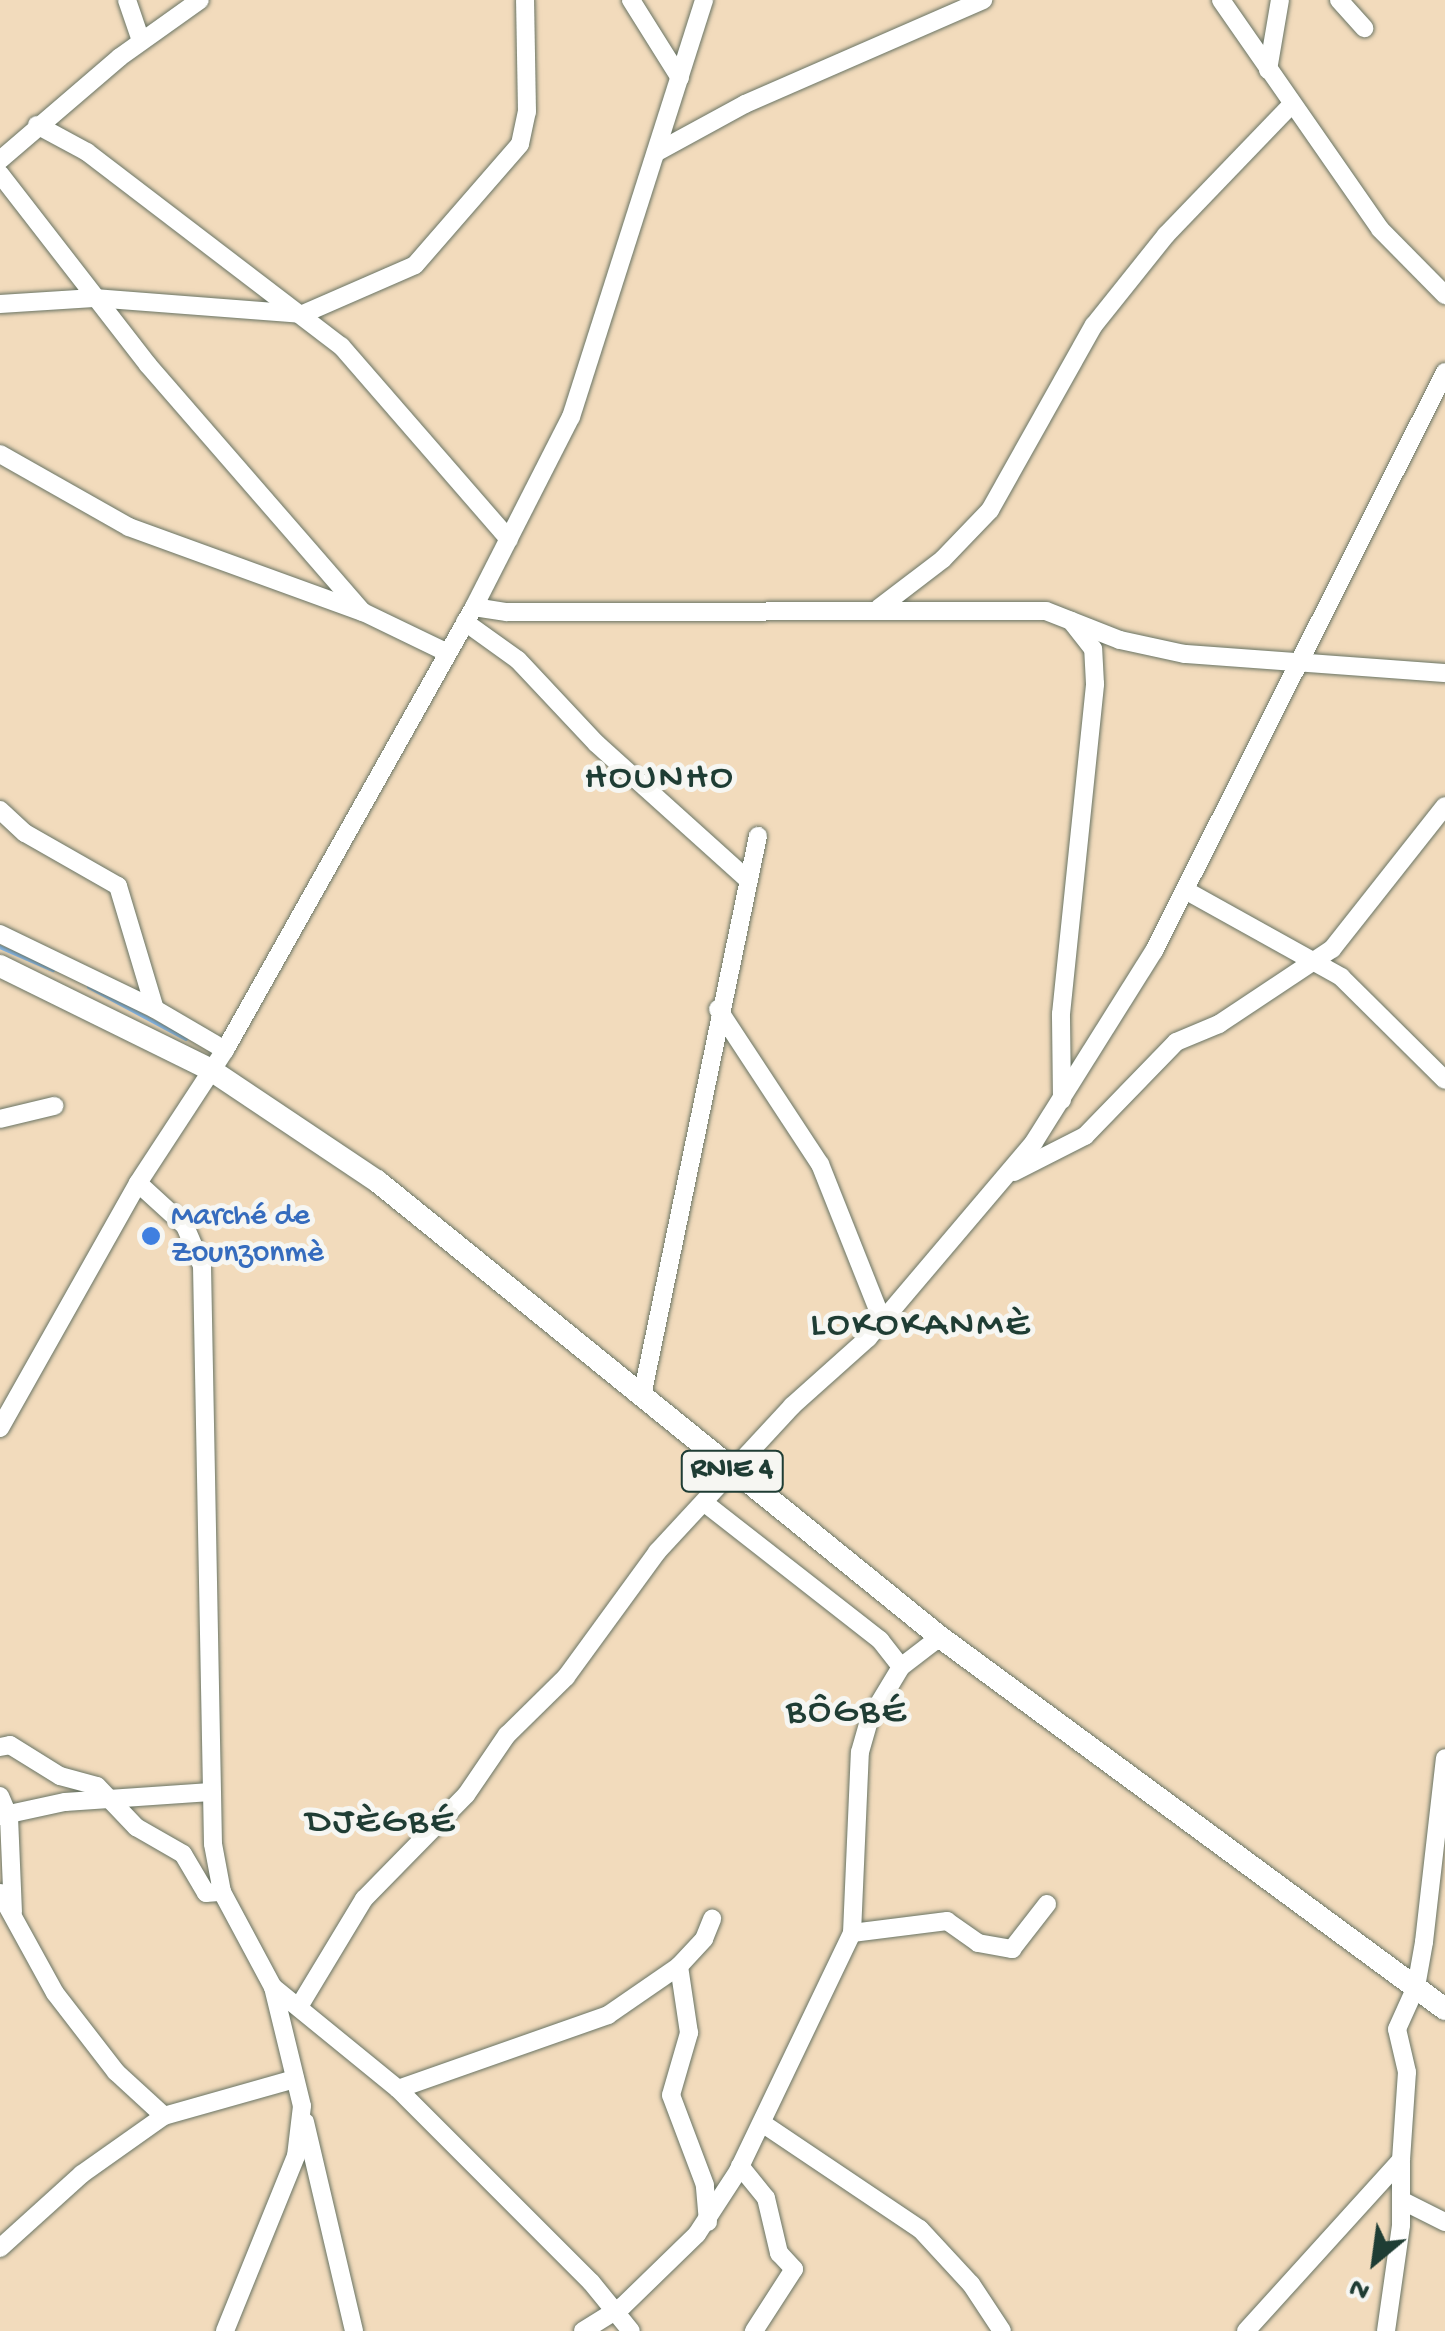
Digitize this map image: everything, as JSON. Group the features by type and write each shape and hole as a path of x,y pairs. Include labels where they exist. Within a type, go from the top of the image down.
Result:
{"main road":[{"name":"RNIE 4","path":"15,958 211,1070 480,1259 733,1472 940,1637 1445,2009"}],"street":[{"path":"127,0 141,41"},
{"path":"0,160 9,140 37,126 141,41 200,0"},
{"path":"0,304 94,298 239,304 303,314 415,265 520,144 527,112 525,0"},
{"path":"631,0 680,78"},
{"path":"1,1425 138,1183 225,1050 510,539 588,375 704,0"},
{"path":"658,152 745,104 983,0"},
{"path":"1220,0 1380,229 1445,295"},
{"path":"1268,70 1280,0"},
{"path":"1339,0 1364,28"},
{"path":"879,608 990,510 1094,325 1166,236 1292,104"},
{"path":"37,126 87,152 303,314 366,374 510,539"},
{"path":"0,174 94,298 363,612"},
{"path":"300,2005 364,1899 466,1794 507,1735 566,1677 647,1565 792,1406 883,1322 1010,1174 1062,1100 1185,890 1445,372"},
{"path":"0,454 129,527 363,612 448,653"},
{"path":"470,614 879,608 1064,613 1130,643 1300,666 1445,673"},
{"path":"1062,1100 1060,1014 1096,672 1093,649 1064,613"},
{"path":"470,614 598,744 746,878"},
{"path":"1010,1174 1086,1136 1176,1042 1219,1024 1317,960 1445,806"},
{"path":"0,810 25,832 118,886 156,1008"},
{"path":"642,1396 718,1009 758,836"},
{"path":"1185,890 1317,960 1445,1080"},
{"path":"0,934 15,958 156,1008 225,1050"},
{"path":"718,1009 820,1164 883,1322"},
{"path":"0,1119 54,1106"},
{"path":"138,1183 185,1226 202,1266 211,1792 222,1892 273,1987 354,2331"},
{"path":"706,1504 880,1640 901,1667"},
{"path":"583,2331 614,2311 708,2222 740,2166 852,1933 860,1752 884,1689 901,1667 940,1637"},
{"path":"0,1747 39,1758 60,1776 98,1786 136,1827 183,1854 206,1893 222,1892"},
{"path":"1386,2331 1401,2200 1406,2072 1397,2029 1416,1986 1445,1758"},
{"path":"60,1776 65,1802"},
{"path":"4,1816 65,1802 211,1792"},
{"path":"0,1796 12,1912"},
{"path":"0,1893 55,1993 116,2072 164,2116"},
{"path":"852,1933 947,1922 978,1943 1012,1949 1047,1904"},
{"path":"398,2089 608,2015 679,1966 704,1939 712,1919"},
{"path":"679,1966 689,2033 671,2096 704,2184 708,2222"},
{"path":"273,1987 300,2005 398,2089 631,2331"},
{"path":"0,2248 82,2174 164,2116 296,2079"},
{"path":"225,2331 296,2156 302,2106"},
{"path":"762,2123 920,2229 971,2284 1002,2331"},
{"path":"1246,2331 1401,2160"},
{"path":"740,2166 766,2198 779,2253 794,2269 754,2331"},
{"path":"1401,2200 1445,2222"}],"waterway":[{"path":"0,947 53,970"},
{"path":"89,987 186,1039"}],"place":[{"name":"Marché de Zounzonmè","path":"151,1236"}],"district":[{"name":"HOUNHO","path":"660,780"},
{"name":"LOKOKANMÈ","path":"921,1327"},
{"name":"BÔGBÉ","path":"847,1714"},
{"name":"DJÈGBÉ","path":"381,1824"}]}
